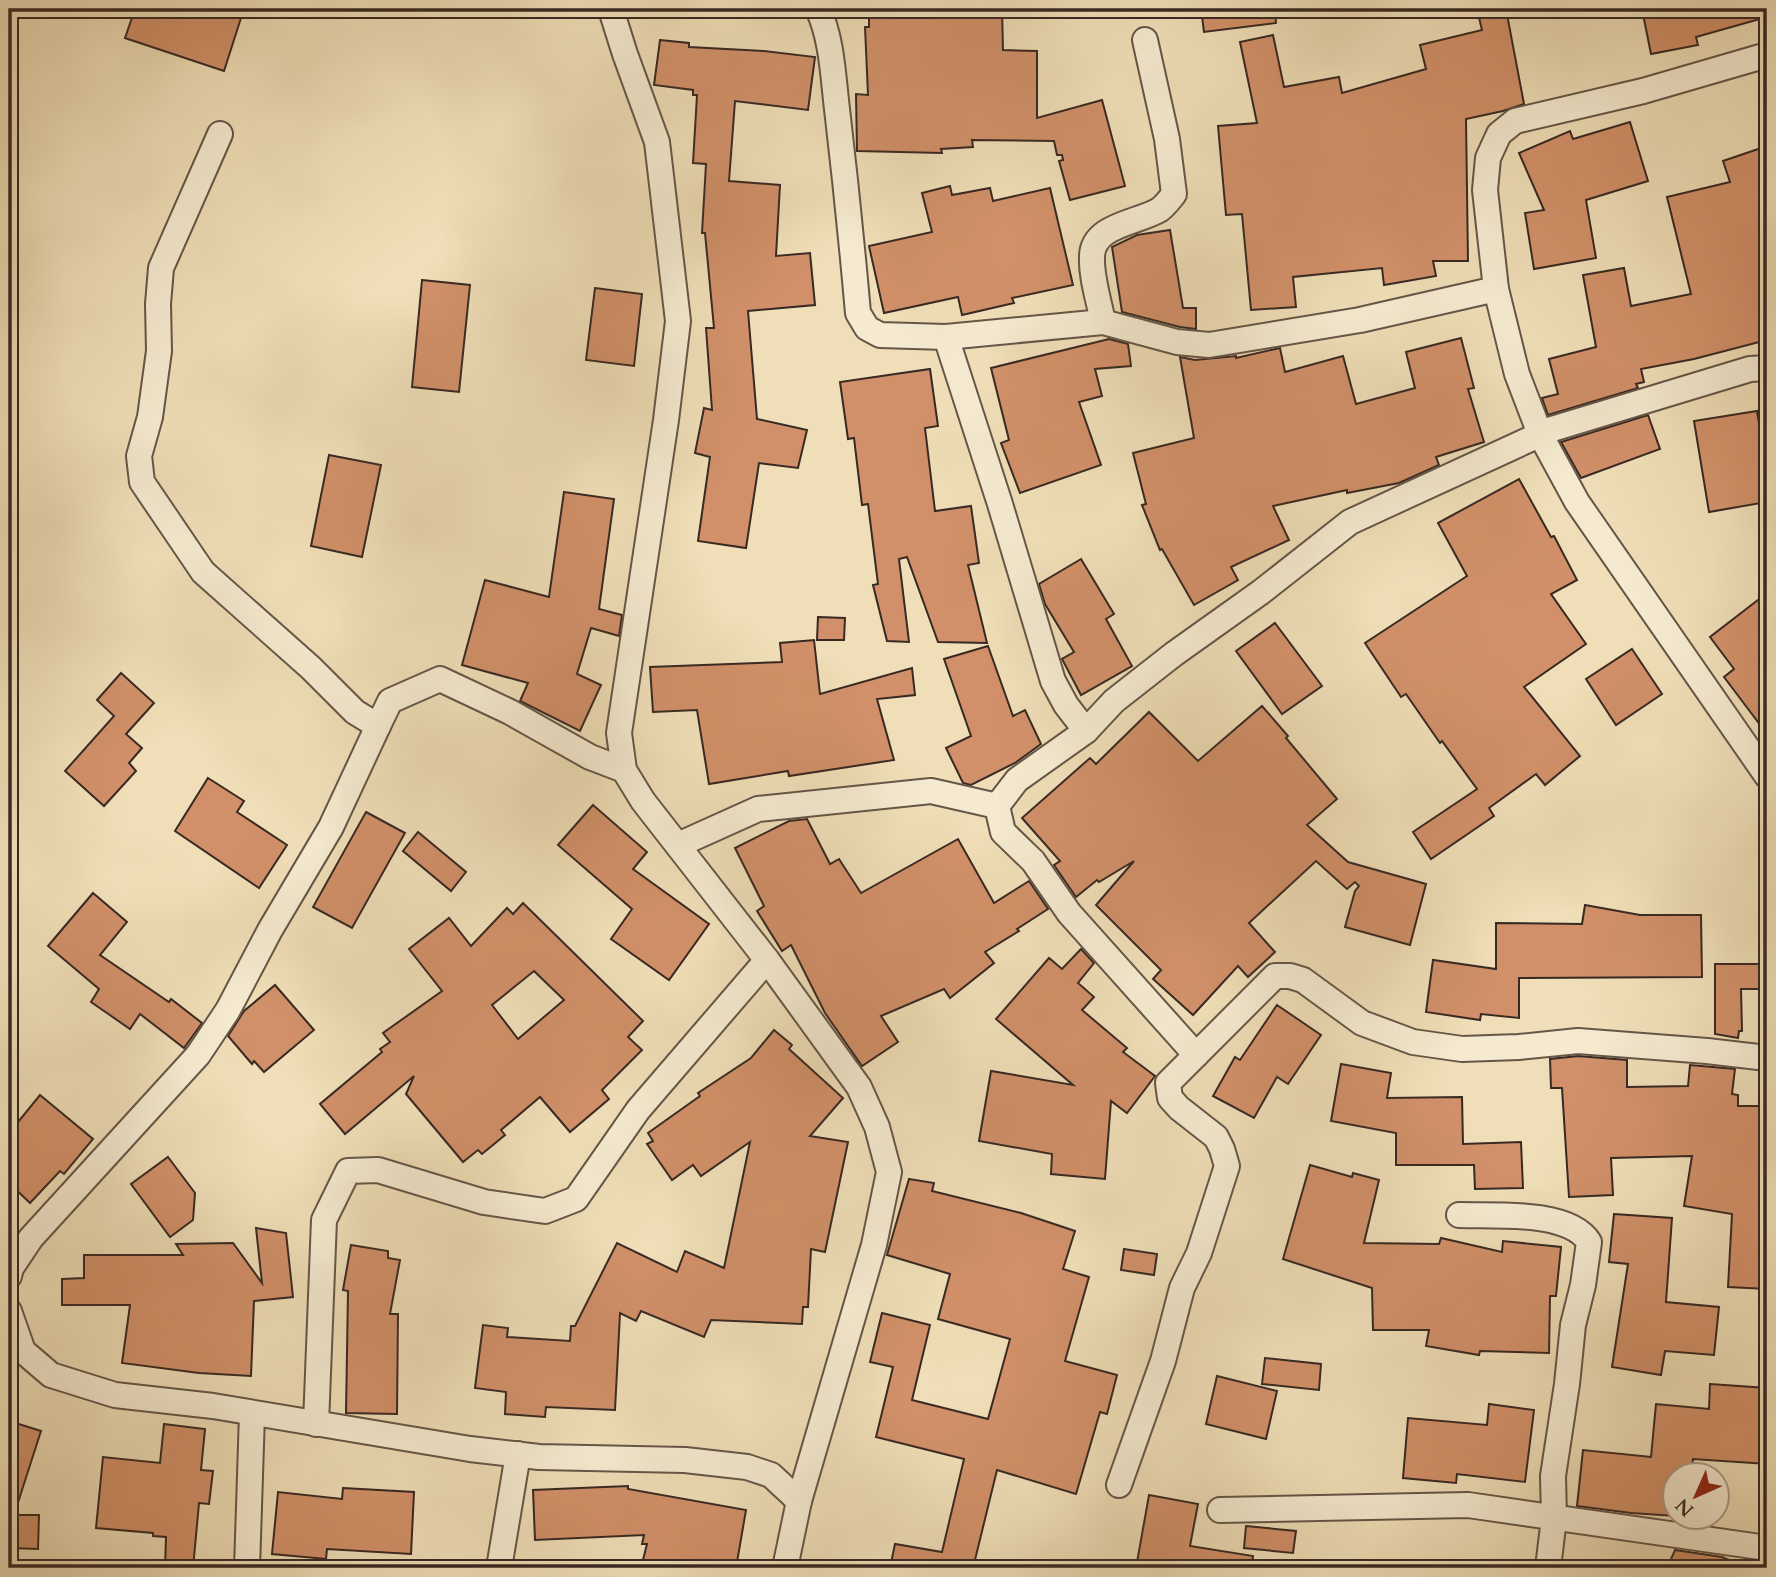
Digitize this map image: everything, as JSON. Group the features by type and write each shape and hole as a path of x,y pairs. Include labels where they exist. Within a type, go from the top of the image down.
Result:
{"street":[{"path":"615,9 613,16 657,142 678,321 619,733 624,770 643,801 767,960 859,1087 877,1127 890,1172 874,1245 799,1501 785,1568"},
{"path":"818,9 831,58 858,313 867,328 880,335 946,337 1103,322 1177,342 1209,345 1360,320 1496,289"},
{"path":"1103,322 1091,258 1093,243 1101,234 1157,211 1174,194 1167,139 1145,40"},
{"path":"1767,55 1643,91 1516,121 1499,134 1489,158 1485,190 1496,289 1517,373 1541,434 1577,502 1767,776"},
{"path":"220,134 161,268 158,304 159,351 150,417 139,456 142,482 203,572 312,668 355,712 378,726"},
{"path":"946,337 1053,681 1066,705 1086,731"},
{"path":"997,806 1017,780 1086,731 1114,701 1350,522 1541,434 1750,369 1767,369"},
{"path":"9,1276 11,1268 31,1237 198,1055 228,1010 270,930 331,827 390,701 440,679 510,712 590,757 624,770"},
{"path":"678,845 758,809 931,791 997,806"},
{"path":"997,806 1003,832 1033,861 1069,913 1196,1055"},
{"path":"316,1424 324,1220 348,1171 378,1171 484,1202 545,1211 576,1199 638,1110 767,960"},
{"path":"1119,1485 1163,1361 1182,1288 1199,1253 1227,1166 1216,1137 1179,1108 1168,1091 1168,1083 1275,976 1290,976 1303,980 1362,1023 1413,1042 1462,1049 1578,1041 1707,1051 1767,1059"},
{"path":"1459,1215 1553,1219 1575,1227 1589,1242 1583,1285 1573,1325 1553,1476 1554,1518 1548,1568"},
{"path":"9,1311 23,1351 51,1375 115,1395 213,1406 470,1449 539,1457 685,1460 747,1467 771,1475 799,1501"},
{"path":"247,1568 252,1414"},
{"path":"499,1568 518,1454"},
{"path":"1220,1510 1468,1505 1767,1548"}],"building":[{"path":"135,9 214,9 241,18 224,71 125,38"},
{"path":"869,9 1002,9 1003,50 1037,51 1037,118 1102,100 1125,186 1070,200 1059,161 1063,160 1062,155 1057,155 1054,141 972,140 973,147 941,149 942,153 857,151 856,94 868,95 865,27 869,27"},
{"path":"1201,9 1275,9 1276,23 1204,32"},
{"path":"1477,9 1506,9 1524,104 1466,119 1468,261 1433,261 1436,276 1384,285 1382,268 1293,277 1296,307 1251,310 1242,214 1226,215 1218,126 1257,123 1240,42 1273,35 1284,87 1339,77 1342,93 1426,69 1420,45 1482,30"},
{"path":"1642,9 1767,9 1767,17 1696,37 1698,45 1651,54"},
{"path":"660,40 689,43 689,47 815,57 808,110 735,101 729,181 780,185 776,256 810,253 815,305 748,311 757,419 807,430 798,468 759,463 746,548 698,541 710,457 695,453 704,408 712,410 706,328 714,328 705,233 702,233 706,164 693,163 697,95 693,95 693,90 654,85"},
{"path":"1630,122 1648,181 1586,200 1596,258 1534,269 1525,213 1544,210 1519,153 1570,131 1573,139"},
{"path":"1761,148 1767,165 1767,340 1694,359 1641,369 1644,382 1636,384 1638,388 1548,415 1542,398 1558,394 1549,359 1596,347 1583,275 1624,268 1631,306 1691,294 1667,197 1730,182 1723,161"},
{"path":"950,186 952,195 990,188 993,201 1050,188 1073,285 1012,298 1014,303 962,315 958,297 884,313 869,246 932,232 922,193"},
{"path":"1170,230 1183,308 1196,308 1196,329 1122,312 1112,247 1137,235"},
{"path":"422,280 470,285 459,392 412,387"},
{"path":"595,288 642,294 634,366 586,360"},
{"path":"1461,338 1474,388 1468,389 1484,442 1436,457 1439,465 1399,483 1347,493 1347,490 1273,506 1289,540 1231,567 1238,580 1194,605 1162,549 1160,550 1142,505 1146,504 1133,453 1194,438 1180,357 1195,360 1236,358 1280,348 1285,372 1343,356 1356,404 1415,388 1406,352"},
{"path":"1109,339 1128,344 1131,366 1095,369 1102,396 1079,402 1101,465 1020,493 1001,443 1009,440 991,368"},
{"path":"930,369 938,426 925,428 935,511 971,506 979,563 968,565 987,643 938,642 907,557 899,559 909,642 887,641 873,585 878,584 868,504 862,505 854,438 848,439 840,382"},
{"path":"1757,411 1767,473 1767,502 1709,512 1694,421"},
{"path":"1648,415 1660,449 1581,478 1561,442"},
{"path":"329,455 381,465 362,557 311,546"},
{"path":"1519,479 1577,580 1551,594 1586,644 1524,687 1580,756 1545,785 1536,774 1489,808 1494,816 1431,859 1413,832 1477,789 1406,694 1401,697 1365,643 1467,576 1438,523"},
{"path":"564,492 614,499 599,609 622,615 619,636 591,628 577,674 601,685 580,731 520,701 528,683 462,665 485,580 549,597"},
{"path":"1081,559 1114,614 1106,619 1132,666 1081,695 1062,659 1074,652 1045,604 1039,584"},
{"path":"1767,593 1767,734 1724,677 1734,669 1710,637"},
{"path":"818,617 845,618 844,640 817,640"},
{"path":"1275,623 1322,686 1282,714 1236,651"},
{"path":"814,640 820,694 912,668 915,695 877,699 894,760 789,776 788,771 709,784 697,710 653,712 650,667 782,662 780,643"},
{"path":"988,646 1013,716 1025,710 1041,744 1015,763 971,785 963,783 946,748 971,736 944,659"},
{"path":"1632,649 1662,694 1616,725 1586,679"},
{"path":"121,673 154,703 126,734 142,748 129,763 136,771 104,806 65,771 114,716 97,700"},
{"path":"1262,706 1337,799 1307,825 1348,862 1426,884 1410,945 1345,927 1355,891 1359,886 1355,882 1347,889 1316,861 1249,923 1275,952 1248,977 1238,966 1193,1015 1153,979 1161,970 1096,905 1134,861 1099,882 1097,880 1076,897 1054,865 1060,861 1022,818 1090,758 1096,764 1149,712 1198,761"},
{"path":"208,778 244,801 237,812 287,845 259,888 175,831"},
{"path":"593,805 647,852 633,869 709,924 669,980 611,939 632,909 558,845"},
{"path":"366,812 405,833 352,928 313,907"},
{"path":"807,819 830,864 839,859 861,893 958,839 994,903 1029,881 1048,909 985,952 994,963 950,998 944,989 881,1016 898,1042 862,1066 825,1013 791,945 782,951 757,911 764,906 735,848 789,821"},
{"path":"418,832 466,872 451,891 403,851"},
{"path":"93,893 127,922 100,955 169,1002 171,999 202,1023 184,1048 140,1014 130,1029 91,1002 99,989 48,946"},
{"path":"523,903 643,1021 628,1037 642,1050 602,1090 609,1099 570,1132 540,1097 501,1130 505,1135 482,1154 478,1150 463,1162 406,1094 414,1076 345,1134 320,1104 382,1052 380,1049 390,1042 383,1033 442,991 409,949 449,918 471,946 507,908 513,914","holes":["534,971 564,1000 518,1039 492,1005"]},
{"path":"1585,905 1640,915 1701,915 1702,977 1519,978 1519,1018 1481,1014 1480,1020 1426,1012 1433,960 1496,969 1496,923 1582,924"},
{"path":"1081,949 1094,963 1078,983 1094,997 1082,1010 1127,1048 1123,1052 1155,1076 1127,1113 1111,1101 1105,1179 1051,1174 1052,1154 979,1141 991,1071 1073,1085 996,1019 1049,958 1062,969"},
{"path":"1715,964 1767,964 1767,989 1741,989 1742,1031 1739,1031 1738,1038 1715,1034"},
{"path":"275,985 314,1030 264,1072 254,1061 252,1064 228,1036 244,1011"},
{"path":"1277,1005 1321,1035 1288,1084 1277,1077 1254,1118 1213,1096 1235,1057 1240,1060"},
{"path":"774,1030 792,1045 789,1049 843,1098 810,1136 848,1142 825,1252 811,1249 808,1307 803,1307 802,1324 711,1320 704,1337 641,1311 636,1321 620,1313 615,1410 546,1407 545,1417 505,1414 506,1392 475,1388 483,1325 508,1328 507,1337 570,1341 571,1326 575,1326 617,1243 677,1272 685,1251 724,1268 750,1142 701,1176 693,1165 672,1180 647,1144 653,1141 648,1133 700,1096 698,1093 751,1058"},
{"path":"1578,1056 1627,1060 1627,1087 1688,1086 1690,1065 1735,1069 1732,1094 1738,1095 1738,1106 1767,1106 1767,1289 1728,1287 1732,1214 1684,1206 1692,1156 1611,1158 1613,1195 1569,1197 1562,1088 1551,1088 1550,1059"},
{"path":"1341,1064 1391,1073 1387,1098 1462,1097 1463,1144 1521,1142 1523,1188 1475,1189 1474,1165 1396,1165 1396,1133 1331,1121"},
{"path":"40,1095 93,1139 64,1174 60,1171 30,1203 9,1183 9,1133"},
{"path":"168,1157 195,1193 193,1220 170,1237 131,1184"},
{"path":"1310,1165 1352,1177 1353,1173 1379,1180 1364,1243 1439,1244 1441,1238 1502,1252 1503,1241 1561,1247 1556,1296 1550,1296 1549,1353 1480,1351 1479,1355 1426,1346 1429,1330 1373,1330 1372,1288 1283,1259"},
{"path":"909,1179 934,1183 932,1191 1021,1213 1075,1231 1063,1269 1089,1277 1065,1361 1117,1375 1107,1414 1100,1412 1076,1494 997,1470 973,1568 890,1568 895,1544 942,1552 964,1459 876,1437 893,1367 870,1362 882,1313 930,1325 912,1400 988,1419 1010,1339 938,1319 950,1274 887,1255"},
{"path":"1614,1214 1672,1218 1666,1302 1719,1307 1714,1355 1665,1351 1661,1375 1612,1367 1628,1264 1609,1262"},
{"path":"256,1228 286,1233 293,1297 254,1301 251,1376 199,1373 122,1363 130,1305 62,1305 62,1279 84,1278 84,1255 183,1255 176,1244 233,1243 262,1283"},
{"path":"351,1245 388,1251 388,1258 400,1260 390,1314 398,1314 397,1414 346,1413 348,1291 343,1290"},
{"path":"1124,1249 1157,1254 1154,1275 1121,1270"},
{"path":"1265,1358 1321,1364 1319,1390 1262,1384"},
{"path":"1217,1376 1277,1391 1266,1439 1206,1424"},
{"path":"1710,1384 1767,1388 1767,1464 1693,1459 1693,1462 1660,1462 1660,1515 1577,1506 1583,1450 1651,1457 1656,1404 1709,1409"},
{"path":"1489,1404 1534,1410 1525,1482 1457,1474 1456,1483 1403,1478 1408,1418 1487,1425"},
{"path":"9,1421 41,1431 14,1515 39,1515 38,1549 9,1548"},
{"path":"164,1424 205,1429 201,1470 213,1471 209,1504 199,1503 193,1568 165,1568 166,1537 153,1536 153,1533 96,1528 103,1457 160,1463"},
{"path":"628,1486 628,1489 746,1510 736,1568 641,1568 647,1544 642,1544 644,1535 535,1540 533,1490"},
{"path":"343,1488 414,1492 411,1554 327,1549 326,1559 272,1554 278,1492 342,1499"},
{"path":"1149,1495 1198,1504 1190,1546 1253,1556 1252,1568 1136,1568"},
{"path":"1246,1526 1296,1531 1293,1553 1244,1548"},
{"path":"1675,1550 1722,1557 1748,1568 1667,1568"}]}
